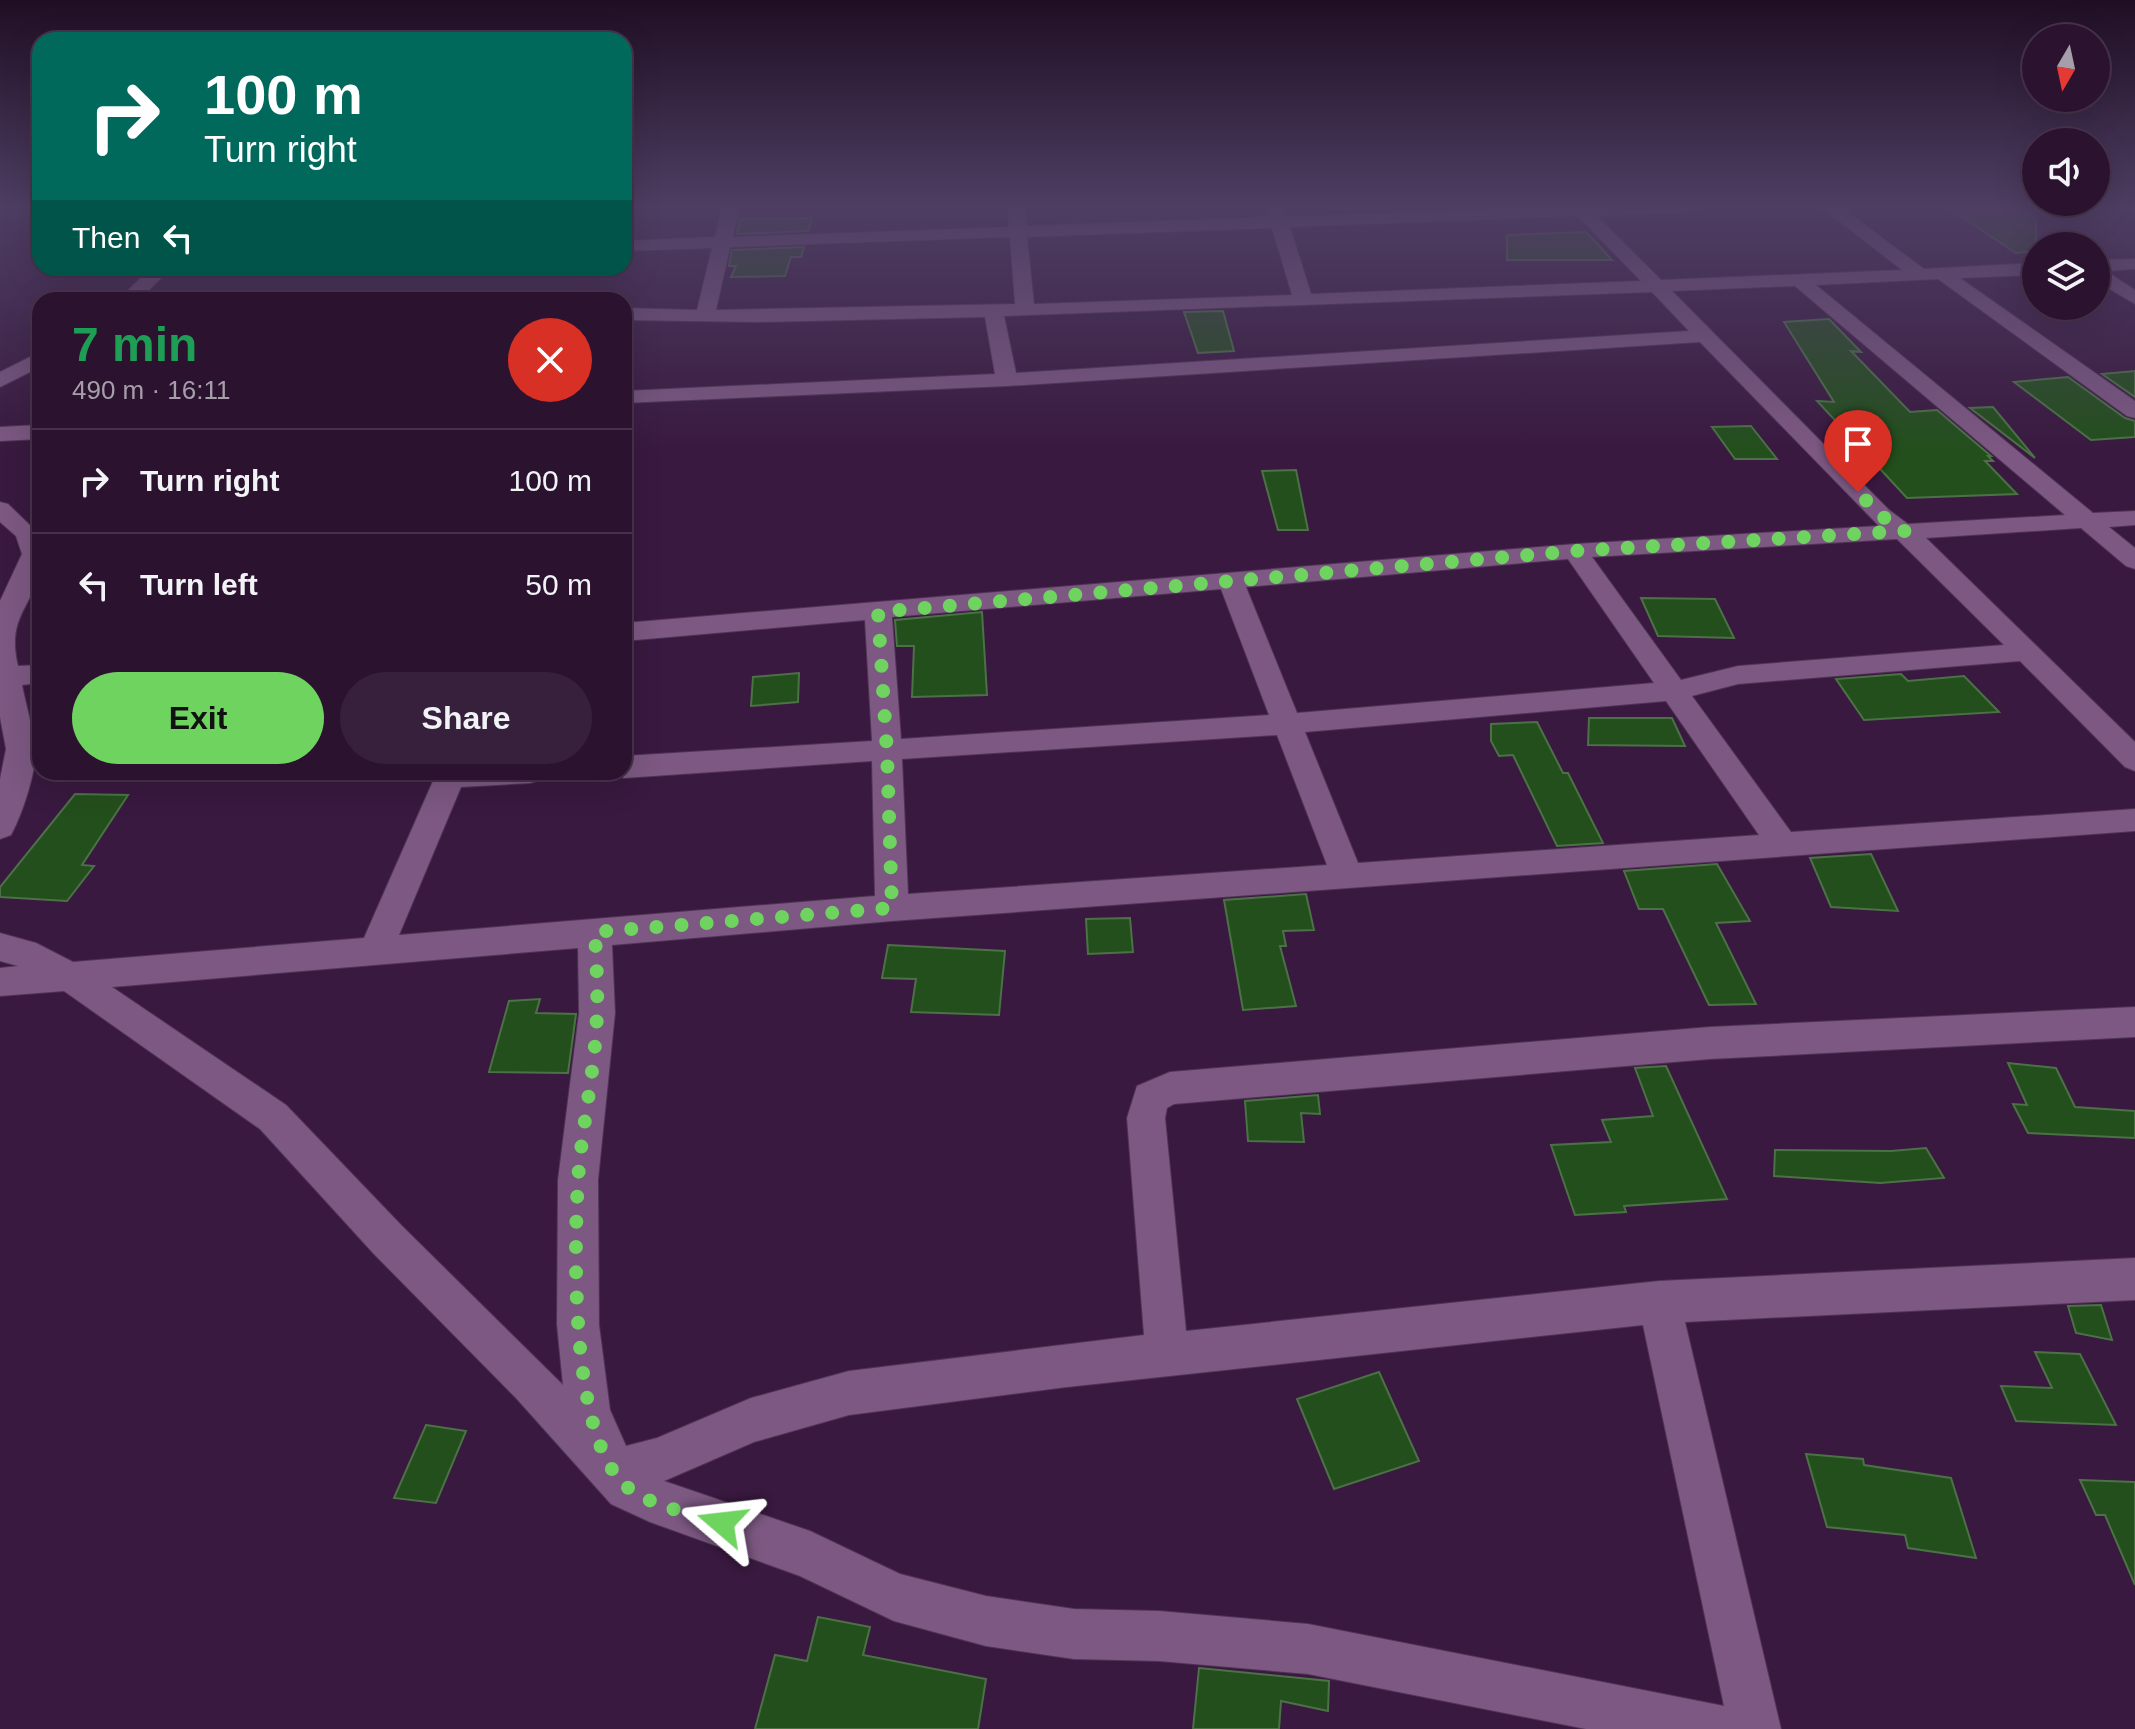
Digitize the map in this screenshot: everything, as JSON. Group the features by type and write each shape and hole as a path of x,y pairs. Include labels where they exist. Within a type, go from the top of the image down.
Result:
{"street":[{"path":"705,316 712,288"},
{"path":"1023,288 1025,309"},
{"path":"1299,288 1303,300"},
{"path":"632,314 705,316 993,310 1572,288"},
{"path":"1656,288 1880,515 1905,531 2135,760"},
{"path":"1808,288 2135,561"},
{"path":"1962,288 2135,411"},
{"path":"993,310 1007,380"},
{"path":"632,397 1007,380 1704,336"},
{"path":"0,381 32,363"},
{"path":"0,434 32,432"},
{"path":"0,509 27,533 32,548"},
{"path":"632,631 1575,551 2135,518"},
{"path":"1575,551 1783,845"},
{"path":"0,827 13,789 21,749 0,648 4,621 32,558"},
{"path":"1230,580 1347,876"},
{"path":"878,612 892,908"},
{"path":"632,767 1287,724 1674,691 1738,675 2026,652"},
{"path":"4,677 32,675"},
{"path":"376,950 448,780"},
{"path":"0,982 892,908 2135,820"},
{"path":"595,932 597,1013 578,1180 578,1325 588,1411 614,1472"},
{"path":"0,947 24,953 69,976 273,1117 627,1488 666,1506 810,1555 894,1597 986,1621 1074,1634 1159,1636 1308,1649 1717,1729"},
{"path":"1167,1354 1146,1118 1150,1098 1170,1088 1710,1043 2135,1022"},
{"path":"614,1472 659,1460 751,1420 849,1393 1167,1354 1659,1302 2135,1279"},
{"path":"1659,1302 1755,1729"}],"building":[{"path":"1223,311 1234,351 1198,353 1184,312"},
{"path":"1829,319 1861,352 1851,351 1910,412 1937,410 1991,456 1988,456 1993,461 1985,461 2017,494 1907,498 1817,401 1834,402 1784,322"},
{"path":"2135,371 2135,397 2102,374"},
{"path":"2068,377 2125,418 2135,421 2135,437 2091,440 2014,382"},
{"path":"1993,407 2035,458 1970,408"},
{"path":"1751,426 1777,459 1735,459 1712,427"},
{"path":"1296,470 1308,530 1278,530 1262,471"},
{"path":"1641,598 1715,599 1734,638 1658,636"},
{"path":"982,612 987,695 912,697 914,646 897,646 895,620"},
{"path":"799,673 798,702 751,706 753,677"},
{"path":"1901,674 1908,681 1964,676 1999,712 1864,720 1836,679"},
{"path":"1589,718 1672,718 1685,746 1588,745"},
{"path":"1537,722 1563,773 1568,773 1603,843 1557,846 1513,755 1499,756 1491,741 1491,724"},
{"path":"75,794 128,795 82,865 94,866 67,901 0,897 0,887"},
{"path":"1871,854 1898,911 1831,907 1810,858"},
{"path":"1717,864 1750,921 1716,923 1756,1004 1709,1005 1663,909 1639,909 1624,871"},
{"path":"1306,894 1314,930 1283,931 1286,946 1280,946 1296,1006 1243,1010 1224,900"},
{"path":"1130,918 1133,952 1088,954 1086,919"},
{"path":"888,945 1005,951 999,1015 911,1012 916,979 882,978"},
{"path":"540,999 536,1013 576,1014 568,1073 489,1072 509,1001"},
{"path":"2008,1063 2056,1068 2075,1107 2135,1111 2135,1138 2028,1133 2013,1104 2027,1105"},
{"path":"1666,1066 1727,1199 1624,1206 1626,1212 1575,1215 1551,1145 1611,1142 1602,1120 1653,1116 1635,1068"},
{"path":"1318,1095 1320,1114 1301,1113 1304,1142 1248,1141 1245,1101"},
{"path":"1926,1148 1944,1178 1880,1183 1774,1176 1775,1150 1891,1151"},
{"path":"2101,1305 2112,1340 2076,1333 2068,1306"},
{"path":"2035,1352 2080,1354 2116,1425 2016,1421 2001,1386 2052,1388"},
{"path":"1379,1372 1419,1461 1334,1489 1297,1399"},
{"path":"426,1425 466,1431 436,1503 394,1498"},
{"path":"1806,1454 1863,1459 1864,1465 1951,1478 1976,1558 1908,1548 1905,1535 1827,1527"},
{"path":"2080,1480 2135,1482 2135,1585 2105,1515 2096,1515"},
{"path":"818,1617 870,1627 863,1655 986,1679 978,1729 755,1729 775,1655 807,1661"},
{"path":"1199,1668 1329,1681 1328,1711 1281,1701 1279,1729 1193,1729"}],"route":[{"path":"722,1523 666,1506 627,1488 614,1472 588,1411 578,1325 578,1180 597,1013 595,932 892,908 878,612 1575,551 1905,531 1880,515 1858,492"}]}
